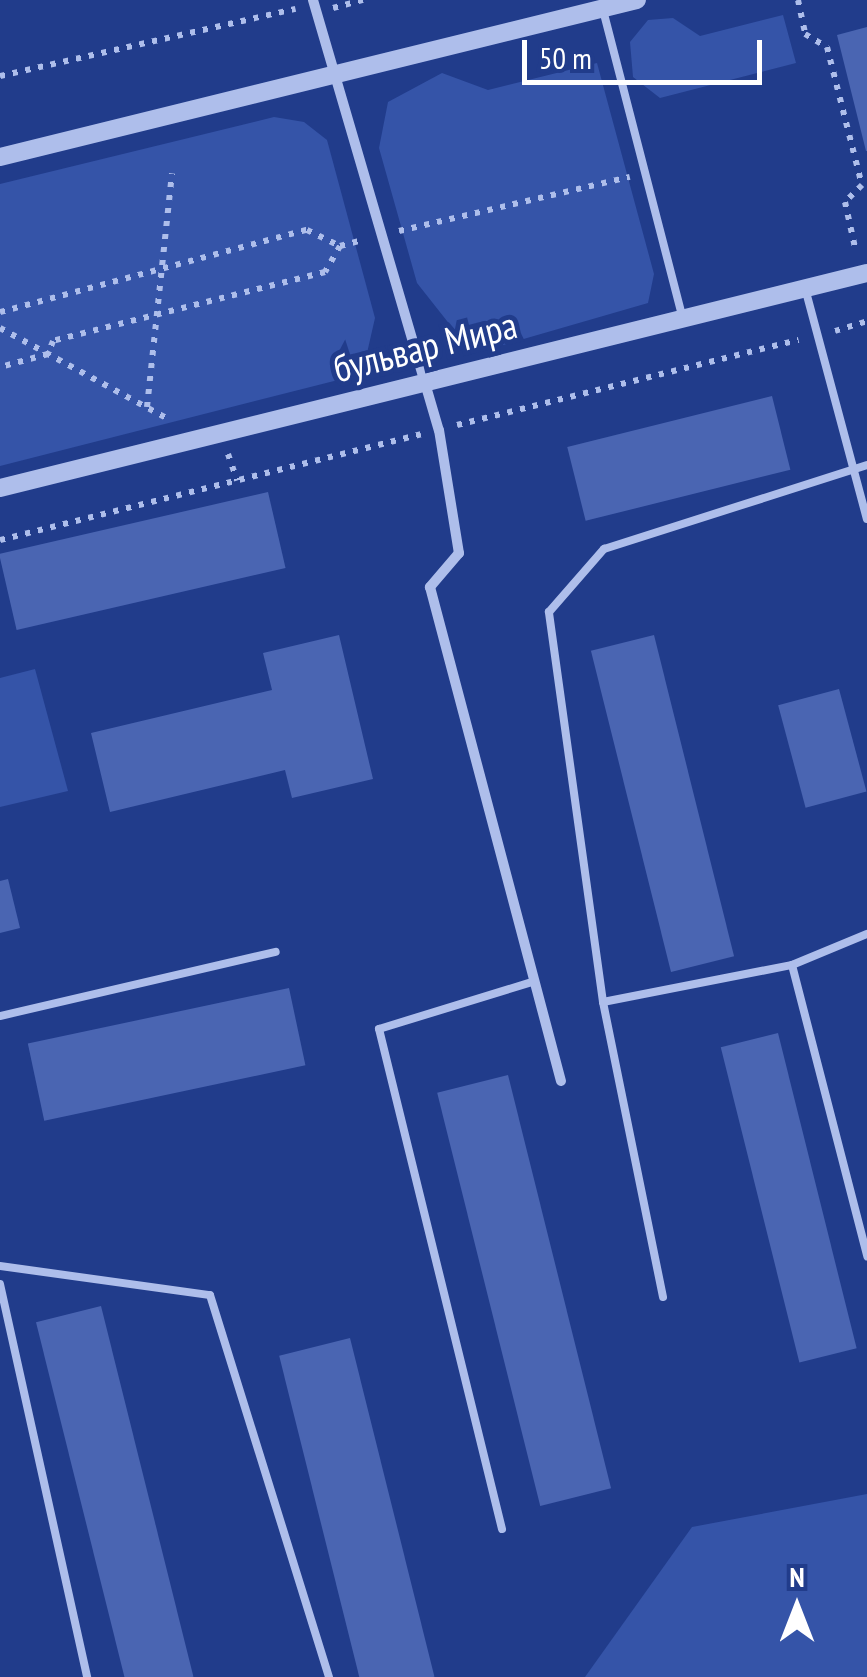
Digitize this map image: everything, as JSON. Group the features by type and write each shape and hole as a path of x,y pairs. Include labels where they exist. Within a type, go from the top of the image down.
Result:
{"street":[{"path":"0,157 637,0"},
{"path":"314,3 424,378 459,553 430,587 562,1080"},
{"name":"бульвар Мира","path":"0,488 424,378 864,274"}],"lane":[{"path":"603,10 683,319"},
{"path":"806,288 867,519"},
{"path":"663,1297 603,1002 549,612 604,549 867,466"},
{"path":"603,1002 792,965 867,934"},
{"path":"0,1016 276,952"},
{"path":"792,965 867,1256"},
{"path":"502,1528 379,1029 535,981"},
{"path":"0,1266 210,1295 329,1677"},
{"path":"0,1284 87,1677"}],"path":[{"path":"0,76 314,3 349,10 364,0"},
{"path":"798,0 806,34 827,48 862,185 846,202 864,274"},
{"path":"147,407 172,173"},
{"path":"0,312 307,230 340,246 645,174"},
{"path":"48,354 52,340 325,272 340,246"},
{"path":"0,328 227,451 237,480"},
{"path":"0,367 48,354"}],"shaded area":[{"path":"783,15 796,63 660,98 633,77 630,42 648,20 673,18 700,36"},
{"path":"597,63 654,274 648,303 503,345 462,340 417,283 379,148 388,102 442,73 488,90"},
{"path":"274,117 304,122 327,140 375,318 367,353 338,380 0,466 0,184"},
{"path":"35,669 68,791 0,807 0,678"},
{"path":"867,1494 867,1677 585,1677 692,1527"}],"building":[{"path":"867,27 867,151 866,151 837,35"},
{"path":"772,396 790,470 586,521 567,447"},
{"path":"268,492 286,568 17,630 0,554"},
{"path":"339,635 373,779 292,798 285,770 110,812 91,733 272,690 263,653"},
{"path":"654,635 734,956 671,972 591,651"},
{"path":"839,689 866,791 806,808 778,705"},
{"path":"8,879 20,928 0,933 0,881"},
{"path":"289,988 305,1065 44,1121 28,1044"},
{"path":"778,1033 857,1348 799,1363 721,1047"},
{"path":"508,1075 611,1488 540,1506 437,1093"},
{"path":"101,1306 193,1677 124,1677 36,1322"},
{"path":"350,1338 434,1677 359,1677 279,1356"}]}
